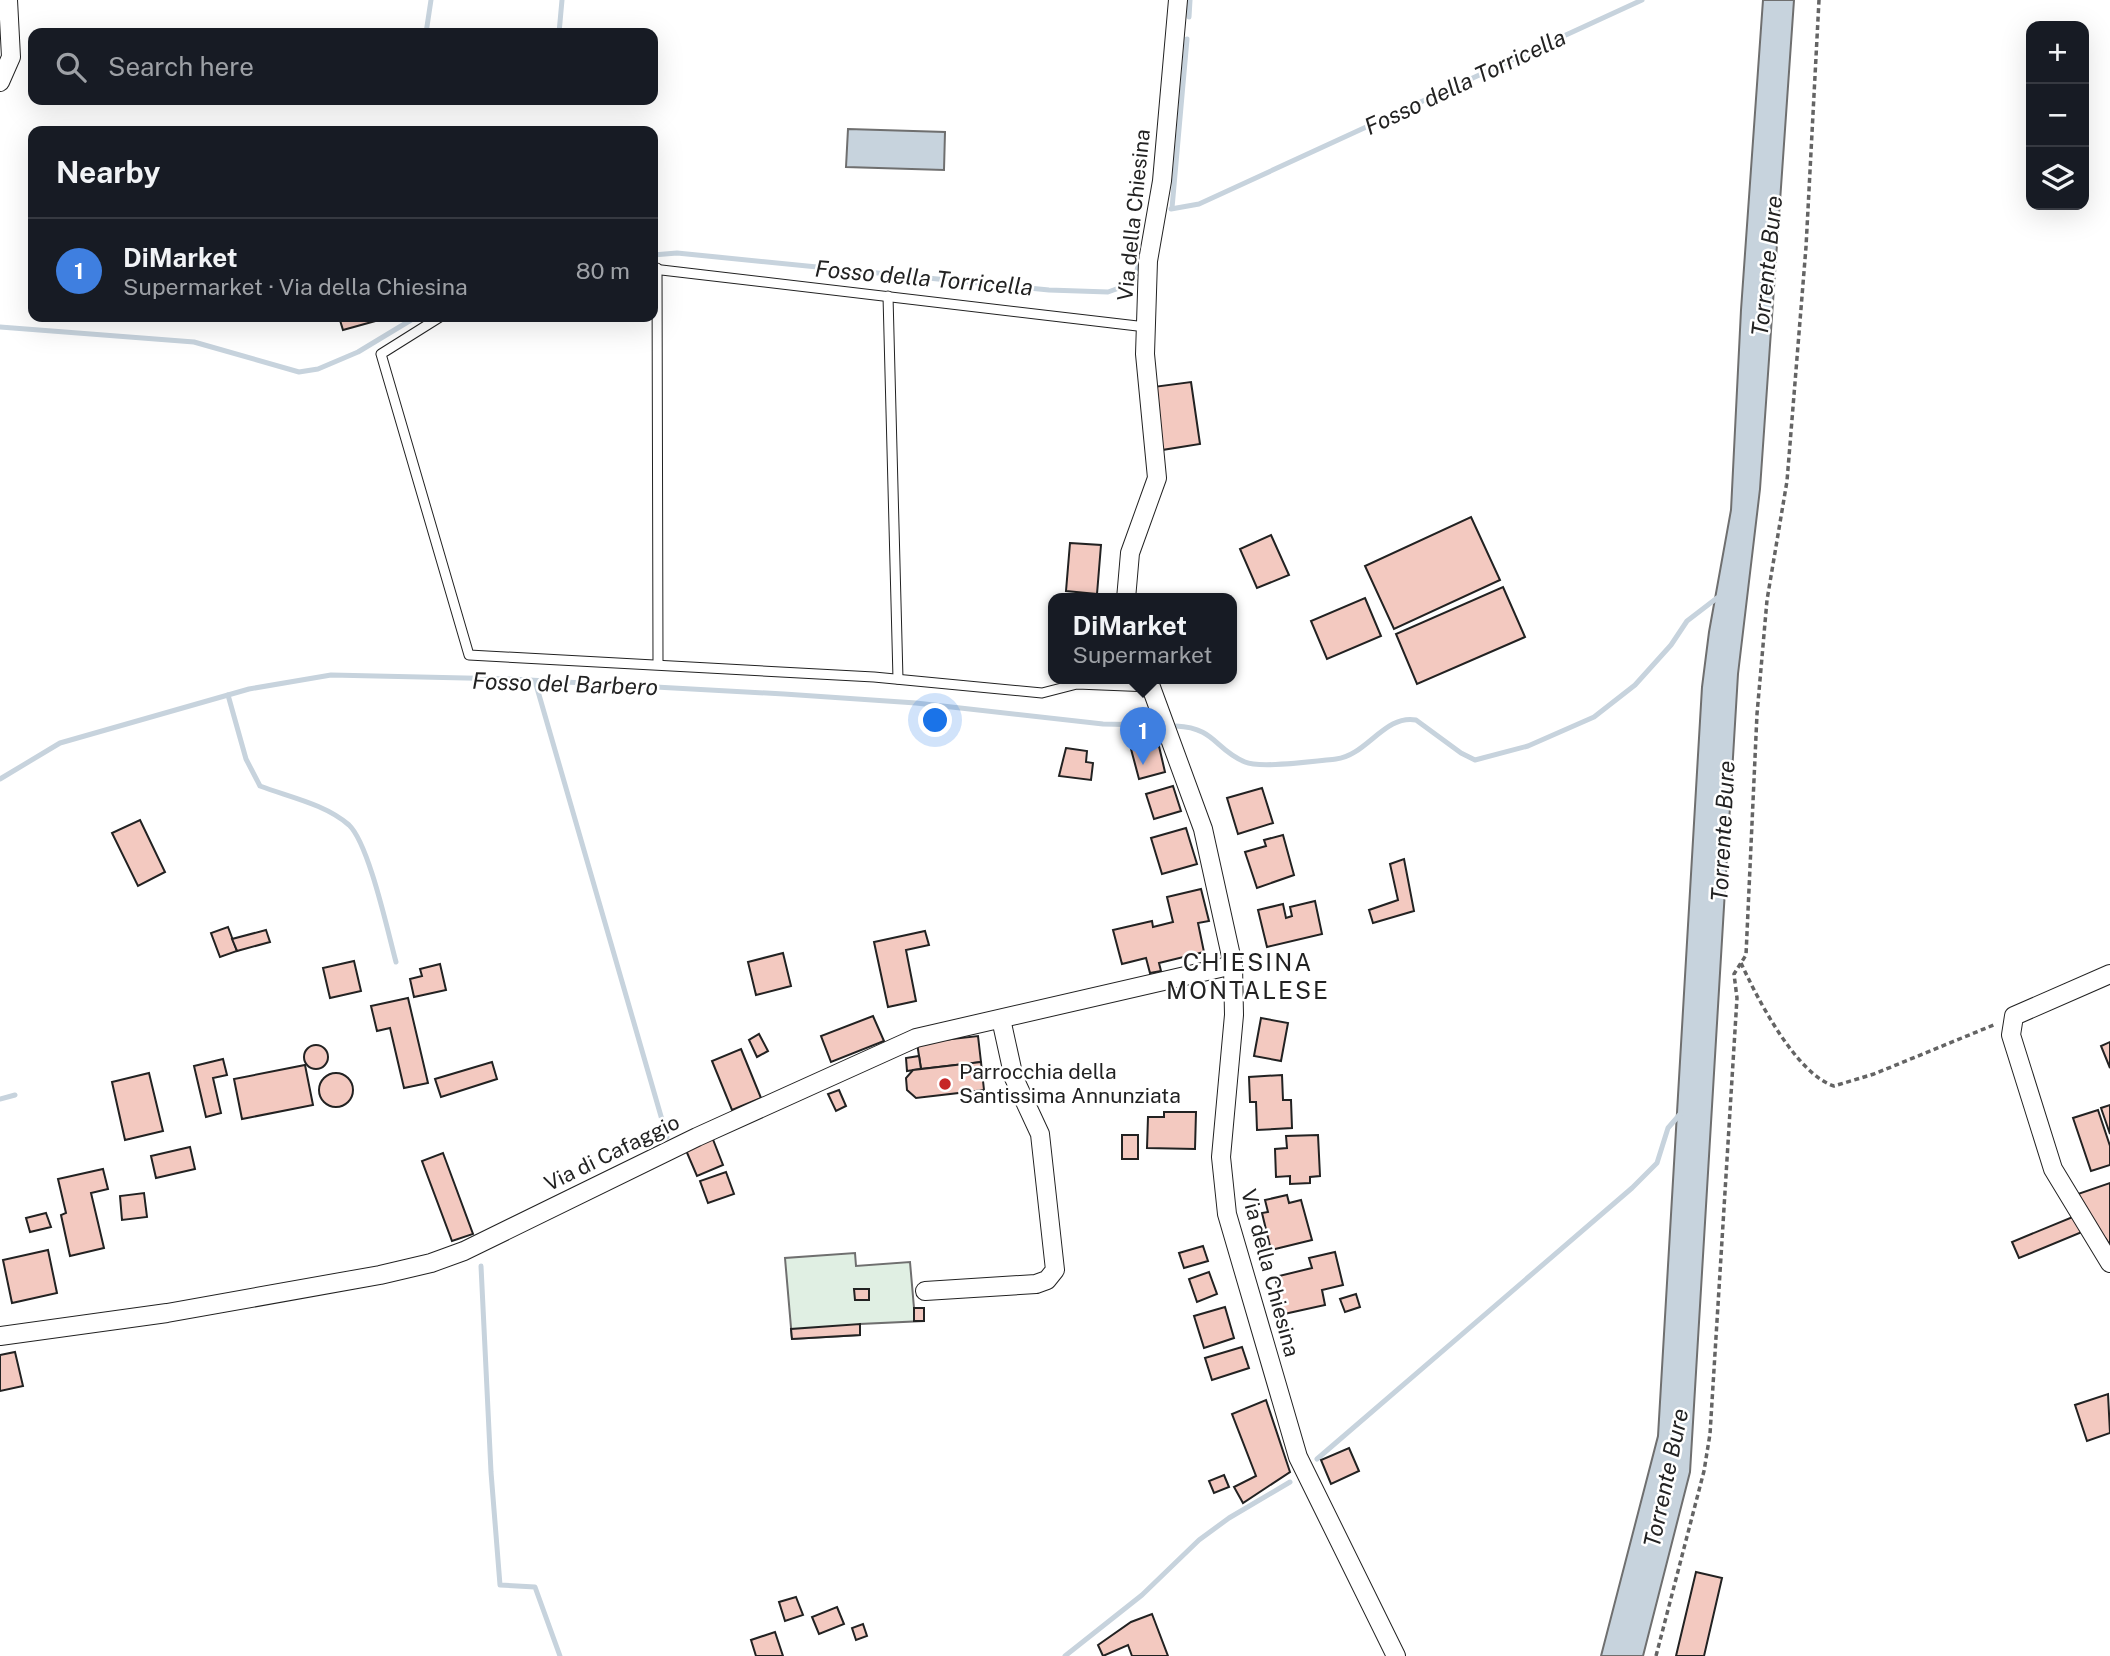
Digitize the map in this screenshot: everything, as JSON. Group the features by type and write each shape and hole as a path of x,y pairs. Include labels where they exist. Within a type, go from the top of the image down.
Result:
{"street":[{"path":"0,82 10,57 8,0"},
{"name":"Via della Chiesina","path":"1127,593 1130,553 1157,478 1145,354 1148,261 1162,181 1178,0"},
{"name":"Via della Chiesina","path":"1150,684 1203,829 1233,965 1234,1015 1221,1157 1227,1213 1298,1457 1396,1656"},
{"name":"Via di Cafaggio","path":"0,1336 167,1313 380,1275 441,1260 908,1041 1233,965"},
{"path":"2110,974 2013,1018 2011,1035 2053,1169 2110,1263"},
{"path":"925,1291 1030,1285 1047,1280 1055,1270 1040,1134 1014,1078 1001,1019"}],"lane":[{"path":"658,269 1146,327"},
{"path":"888,296 898,679"},
{"path":"432,322 381,354 469,655 658,663 898,679 1042,693 1077,684"},
{"path":"655,322 658,663"}],"path":[{"path":"1656,1656 1707,1459 1737,998 1734,974 1746,955 1756,714 1767,600 1790,454 1806,247 1819,0"},
{"path":"1741,963 1756,994 1794,1052 1817,1076 1834,1086 1874,1074 2013,1018"}],"green space":[{"path":"855,1253 856,1266 910,1262 914,1308 924,1308 924,1321 860,1324 860,1335 792,1339 785,1258"}],"water":[{"name":"Torrente Bure","path":"1763,0 1794,0 1760,489 1738,674 1690,1472 1643,1656 1601,1656 1658,1436 1702,687 1731,510 1741,310"},
{"path":"848,129 945,132 944,170 846,167"}],"building":[{"path":"341,322 372,322 343,330"},
{"path":"1191,382 1200,444 1162,450 1153,387"},
{"path":"1471,517 1500,580 1394,629 1365,566"},
{"path":"1271,535 1289,575 1257,588 1240,549"},
{"path":"1070,543 1101,545 1097,593 1066,591"},
{"path":"1503,587 1525,637 1417,684 1396,634"},
{"path":"1365,598 1381,636 1327,659 1311,621"},
{"path":"1158,742 1165,772 1139,779 1131,749"},
{"path":"1066,748 1087,751 1086,762 1093,763 1091,780 1059,776"},
{"path":"1173,786 1181,811 1154,819 1146,794"},
{"path":"1262,788 1273,823 1238,834 1227,798"},
{"path":"140,820 165,872 138,886 112,833"},
{"path":"1186,828 1197,864 1162,874 1151,838"},
{"path":"1283,835 1294,875 1257,888 1245,852 1266,846 1264,840"},
{"path":"1404,859 1414,911 1373,923 1369,910 1398,900 1390,864"},
{"path":"1201,889 1209,921 1198,923 1204,952 1159,963 1161,971 1150,973 1146,958 1122,964 1113,930 1152,921 1153,927 1173,922 1167,897"},
{"path":"1315,901 1322,934 1267,947 1258,910 1283,904 1286,918 1292,916 1290,907"},
{"path":"228,927 237,951 220,957 211,933"},
{"path":"266,930 270,942 237,951 232,939"},
{"path":"925,931 929,945 906,950 916,1001 888,1007 874,942"},
{"path":"783,953 791,986 756,995 748,962"},
{"path":"354,961 361,991 330,998 323,968"},
{"path":"440,964 446,990 414,997 410,979 422,976 420,969"},
{"path":"408,998 428,1083 404,1088 390,1028 377,1031 371,1006"},
{"path":"873,1016 884,1041 831,1062 821,1036"},
{"path":"1261,1018 1288,1023 1281,1061 1254,1056"},
{"path":"759,1034 768,1051 757,1057 749,1040"},
{"path":"978,1036 981,1062 921,1069 917,1043"},
{"path":"2110,1042 2110,1068 2101,1046"},
{"path":"316,1045 324,1049 328,1057 324,1065 316,1069 308,1065 304,1057 308,1049"},
{"path":"741,1049 761,1098 732,1110 712,1061"},
{"path":"919,1056 921,1069 907,1071 906,1058"},
{"path":"223,1059 227,1075 213,1078 221,1113 206,1117 194,1066"},
{"path":"492,1062 497,1079 441,1097 435,1079"},
{"name":"Parrocchia della Santissima Annunziata","path":"981,1062 984,1090 916,1098 907,1090 906,1078 913,1070"},
{"path":"305,1065 313,1105 242,1119 234,1079"},
{"path":"149,1073 163,1131 125,1140 112,1082"},
{"path":"336,1073 348,1078 353,1090 348,1102 336,1107 324,1102 319,1090 324,1078"},
{"path":"1282,1075 1283,1100 1291,1100 1292,1128 1257,1130 1256,1102 1250,1102 1249,1077"},
{"path":"839,1090 846,1106 836,1111 828,1094"},
{"path":"2110,1105 2110,1134 2101,1108"},
{"path":"2098,1110 2110,1146 2110,1165 2091,1171 2073,1118"},
{"path":"1164,1112 1196,1112 1195,1149 1147,1148 1148,1117 1164,1117"},
{"path":"1122,1135 1138,1135 1138,1159 1122,1159"},
{"path":"1318,1135 1320,1176 1310,1177 1310,1183 1290,1184 1290,1176 1276,1177 1275,1149 1287,1148 1286,1136"},
{"path":"712,1137 723,1165 697,1176 685,1148"},
{"path":"190,1147 195,1169 156,1178 151,1156"},
{"path":"443,1153 473,1234 452,1241 422,1161"},
{"path":"103,1169 108,1189 91,1193 104,1248 70,1256 61,1215 66,1213 58,1179"},
{"path":"726,1172 734,1194 708,1203 700,1181"},
{"path":"2110,1183 2110,1246 2106,1239 2102,1241 2075,1195"},
{"path":"144,1193 147,1217 122,1220 120,1196"},
{"path":"1287,1195 1289,1203 1301,1200 1312,1240 1271,1250 1262,1213 1268,1212 1265,1200"},
{"path":"46,1213 51,1227 30,1232 26,1218"},
{"path":"2075,1216 2082,1232 2019,1258 2012,1242"},
{"path":"1203,1246 1208,1261 1184,1268 1179,1253"},
{"path":"48,1250 57,1293 12,1303 3,1260"},
{"path":"1335,1252 1343,1285 1322,1290 1325,1305 1284,1314 1275,1277 1312,1268 1309,1258"},
{"path":"1209,1272 1217,1294 1197,1302 1189,1279"},
{"path":"854,1289 869,1289 869,1300 855,1300"},
{"path":"1356,1294 1360,1307 1345,1312 1340,1299"},
{"path":"1225,1307 1234,1338 1204,1348 1194,1316"},
{"path":"914,1308 924,1308 924,1321 914,1321"},
{"path":"860,1324 860,1335 792,1339 791,1329"},
{"path":"1242,1347 1249,1368 1212,1380 1205,1358"},
{"path":"15,1352 23,1386 0,1391 0,1355"},
{"path":"2108,1394 2110,1433 2087,1441 2075,1405"},
{"path":"1266,1400 1290,1472 1243,1503 1234,1487 1256,1476 1232,1414"},
{"path":"1349,1448 1359,1471 1331,1484 1321,1460"},
{"path":"1224,1475 1229,1487 1214,1493 1209,1481"},
{"path":"1696,1572 1722,1578 1704,1656 1676,1656"},
{"path":"796,1597 803,1615 785,1621 779,1602"},
{"path":"837,1607 844,1624 819,1634 812,1617"},
{"path":"1152,1614 1168,1656 1132,1656 1128,1645 1103,1656 1098,1645 1131,1622"},
{"path":"863,1624 867,1636 856,1640 852,1628"},
{"path":"775,1632 783,1656 756,1656 751,1640"}],"waterway":[{"path":"427,28 431,0"},
{"path":"559,28 562,0"},
{"path":"1189,17 1190,0"},
{"name":"Fosso della Torricella","path":"1171,209 1199,204 1642,0"},
{"path":"1172,208 1187,39"},
{"name":"Fosso della Torricella","path":"658,255 677,253 1049,290 1108,292 1133,283 1141,257"},
{"name":"Fosso della Torricella","path":"0,327 194,342 299,372 318,369 358,352 408,322"},
{"name":"Fosso del Barbero","path":"1176,726 1207,735 1245,762 1275,765 1347,756 1395,723 1416,720 1475,760 1528,746 1594,717 1635,685 1671,645 1687,621 1717,598"},
{"name":"Fosso del Barbero","path":"0,779 60,743 249,689 331,675 511,679 784,694 916,703 1103,724 1148,725"},
{"path":"535,681 667,1137"},
{"path":"228,695 246,759 260,786 329,812 349,825 356,835 371,869 396,962"},
{"path":"0,1099 15,1095"},
{"path":"1317,1459 1632,1188 1657,1163 1668,1128 1681,1113"},
{"path":"481,1266 491,1472 500,1585 535,1587 560,1656"},
{"path":"1065,1656 1142,1595 1199,1540 1229,1518 1290,1482"}],"place":[{"name":"DiMarket","path":"1143,765"},
{"name":"Parrocchia della Santissima Annunziata","path":"945,1084"}],"district":[{"name":"CHIESINA MONTALESE","path":"1248,977"}]}
